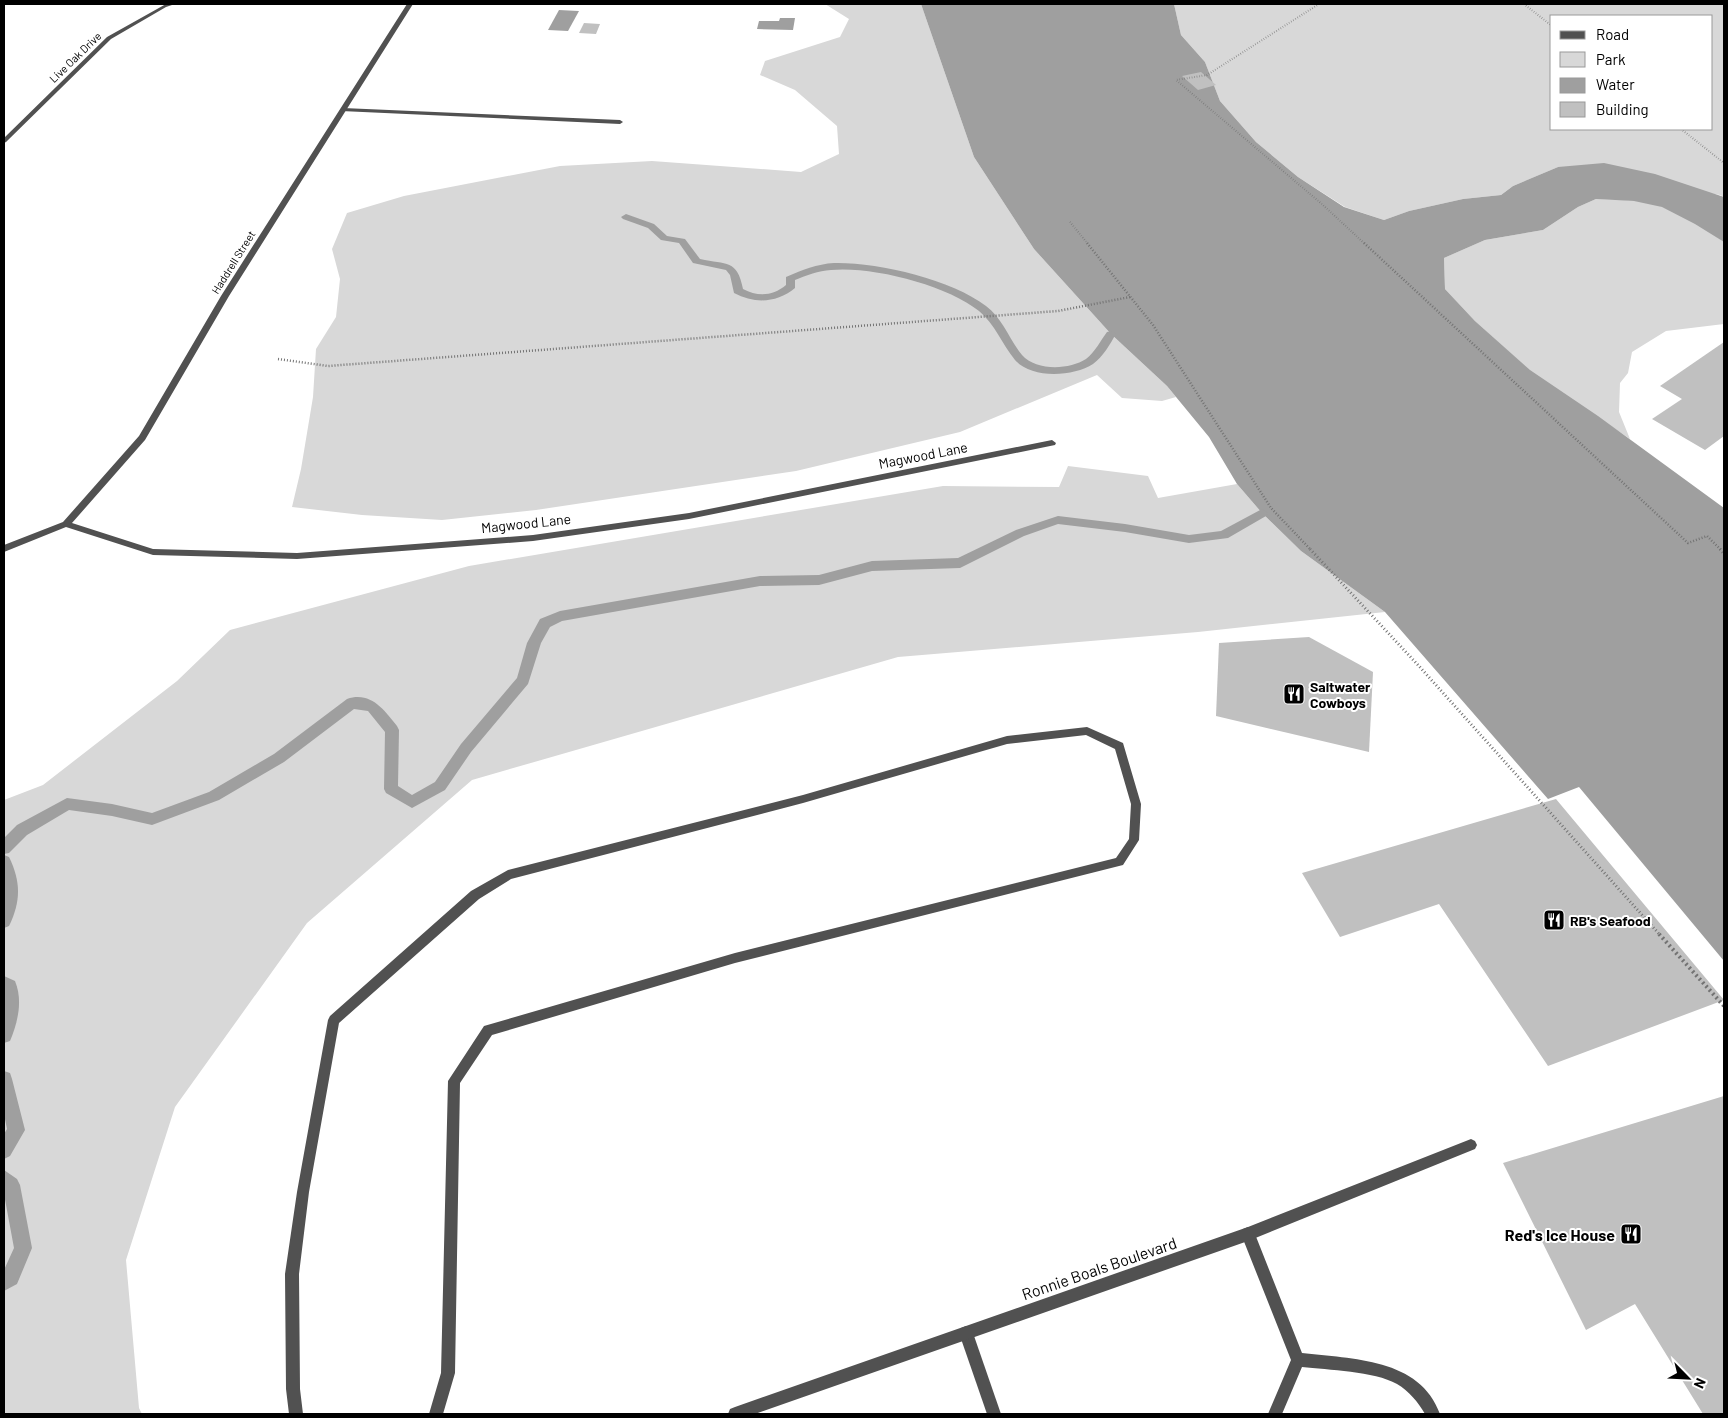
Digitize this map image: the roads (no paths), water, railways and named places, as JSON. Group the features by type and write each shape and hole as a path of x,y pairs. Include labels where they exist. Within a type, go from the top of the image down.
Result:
{"street":[{"name":"Live Oak Drive","path":"4,141 109,38 164,6 172,4"},
{"name":"Haddrell Street","path":"66,524 142,438 224,296 410,4"},
{"path":"343,110 620,122"},
{"name":"Magwood Lane","path":"66,524 153,552 297,556 513,539 688,516 1052,443"},
{"path":"4,549 66,524"},
{"path":"296,1414 293,1389 292,1274 303,1192 334,1020 475,895 508,875 803,799 1007,740 1087,731 1119,746 1136,804 1134,840 1119,862 735,958 488,1030 454,1081 448,1373 436,1414"},
{"name":"Ronnie Boals Boulevard","path":"739,1414 1248,1234 1471,1145"},
{"path":"1248,1234 1298,1360 1276,1414"},
{"path":"966,1333 994,1414"},
{"path":"1298,1360 1371,1369 1401,1378 1426,1400 1433,1414"}],"water":[{"path":"921,4 1174,4 1181,35 1205,62 1220,101 1256,142 1298,177 1344,207 1384,220 1409,211 1463,199 1501,195 1513,186 1558,167 1604,163 1655,174 1724,197 1724,242 1662,207 1634,201 1596,199 1578,207 1543,230 1485,240 1444,258 1445,289 1475,321 1530,370 1598,416 1724,508 1724,961 1579,787 1548,799 1385,612 1301,551 1262,513 1237,484 1209,437 1167,386 1111,334 1034,249 974,157"},
{"path":"559,10 579,11 568,31 548,30"},
{"path":"780,18 795,18 793,30 757,29 759,21 779,21"}],"waterway":[{"path":"626,217 651,226 664,238 682,241 697,261 729,268 735,274 738,291 751,297 773,297 791,286 790,279 809,270 832,266 887,271 940,286 963,296 987,312 1019,358 1033,367 1054,370 1083,365 1096,355 1111,334"},
{"path":"4,848 22,830 67,804 112,810 152,819 214,796 279,758 352,703 372,706 392,730 391,789 412,802 440,786 466,748 523,680 534,643 545,623 560,616 760,581 819,580 872,566 960,563 1020,533 1058,520 1125,528 1189,539 1224,535 1262,513"},
{"path":"4,862 12,889 4,921"},
{"path":"4,984 9,986 11,1016 4,1035"},
{"path":"4,1079 16,1130 4,1150"},
{"path":"4,1179 11,1185 23,1248 10,1277 4,1282"}],"place":[{"name":"Saltwater Cowboys","path":"1294,694"},
{"name":"RB's Seafood","path":"1554,920"},
{"name":"Red's Ice House","path":"1631,1234"}]}
